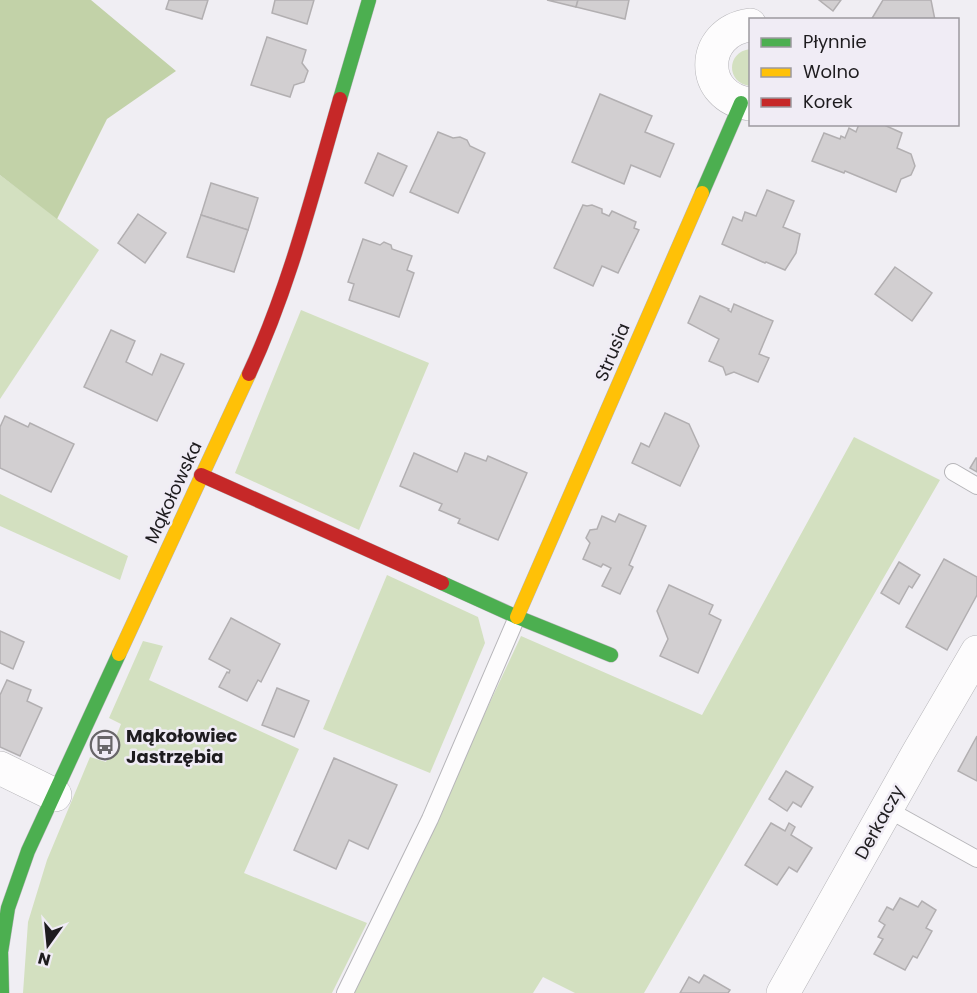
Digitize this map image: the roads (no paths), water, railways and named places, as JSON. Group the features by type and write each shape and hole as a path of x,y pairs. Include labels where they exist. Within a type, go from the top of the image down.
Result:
{"street":[{"name":"Mąkołowska","path":"1,990 1,952 8,908 28,851 267,335 297,248 369,0"},
{"path":"746,103 729,98 720,89 711,66 713,53 719,42 739,27 749,26"},
{"name":"Strusia","path":"517,617 746,103"},
{"path":"201,476 517,617 611,655"},
{"name":"Derkaczy","path":"783,993 977,652"},
{"path":"0,768 55,795"}],"lane":[{"path":"953,472 977,486"},
{"path":"345,993 430,819 517,617"},
{"path":"887,809 977,859"}],"place":[{"name":"Mąkołowiec Jastrzębia","path":"105,745"}]}
